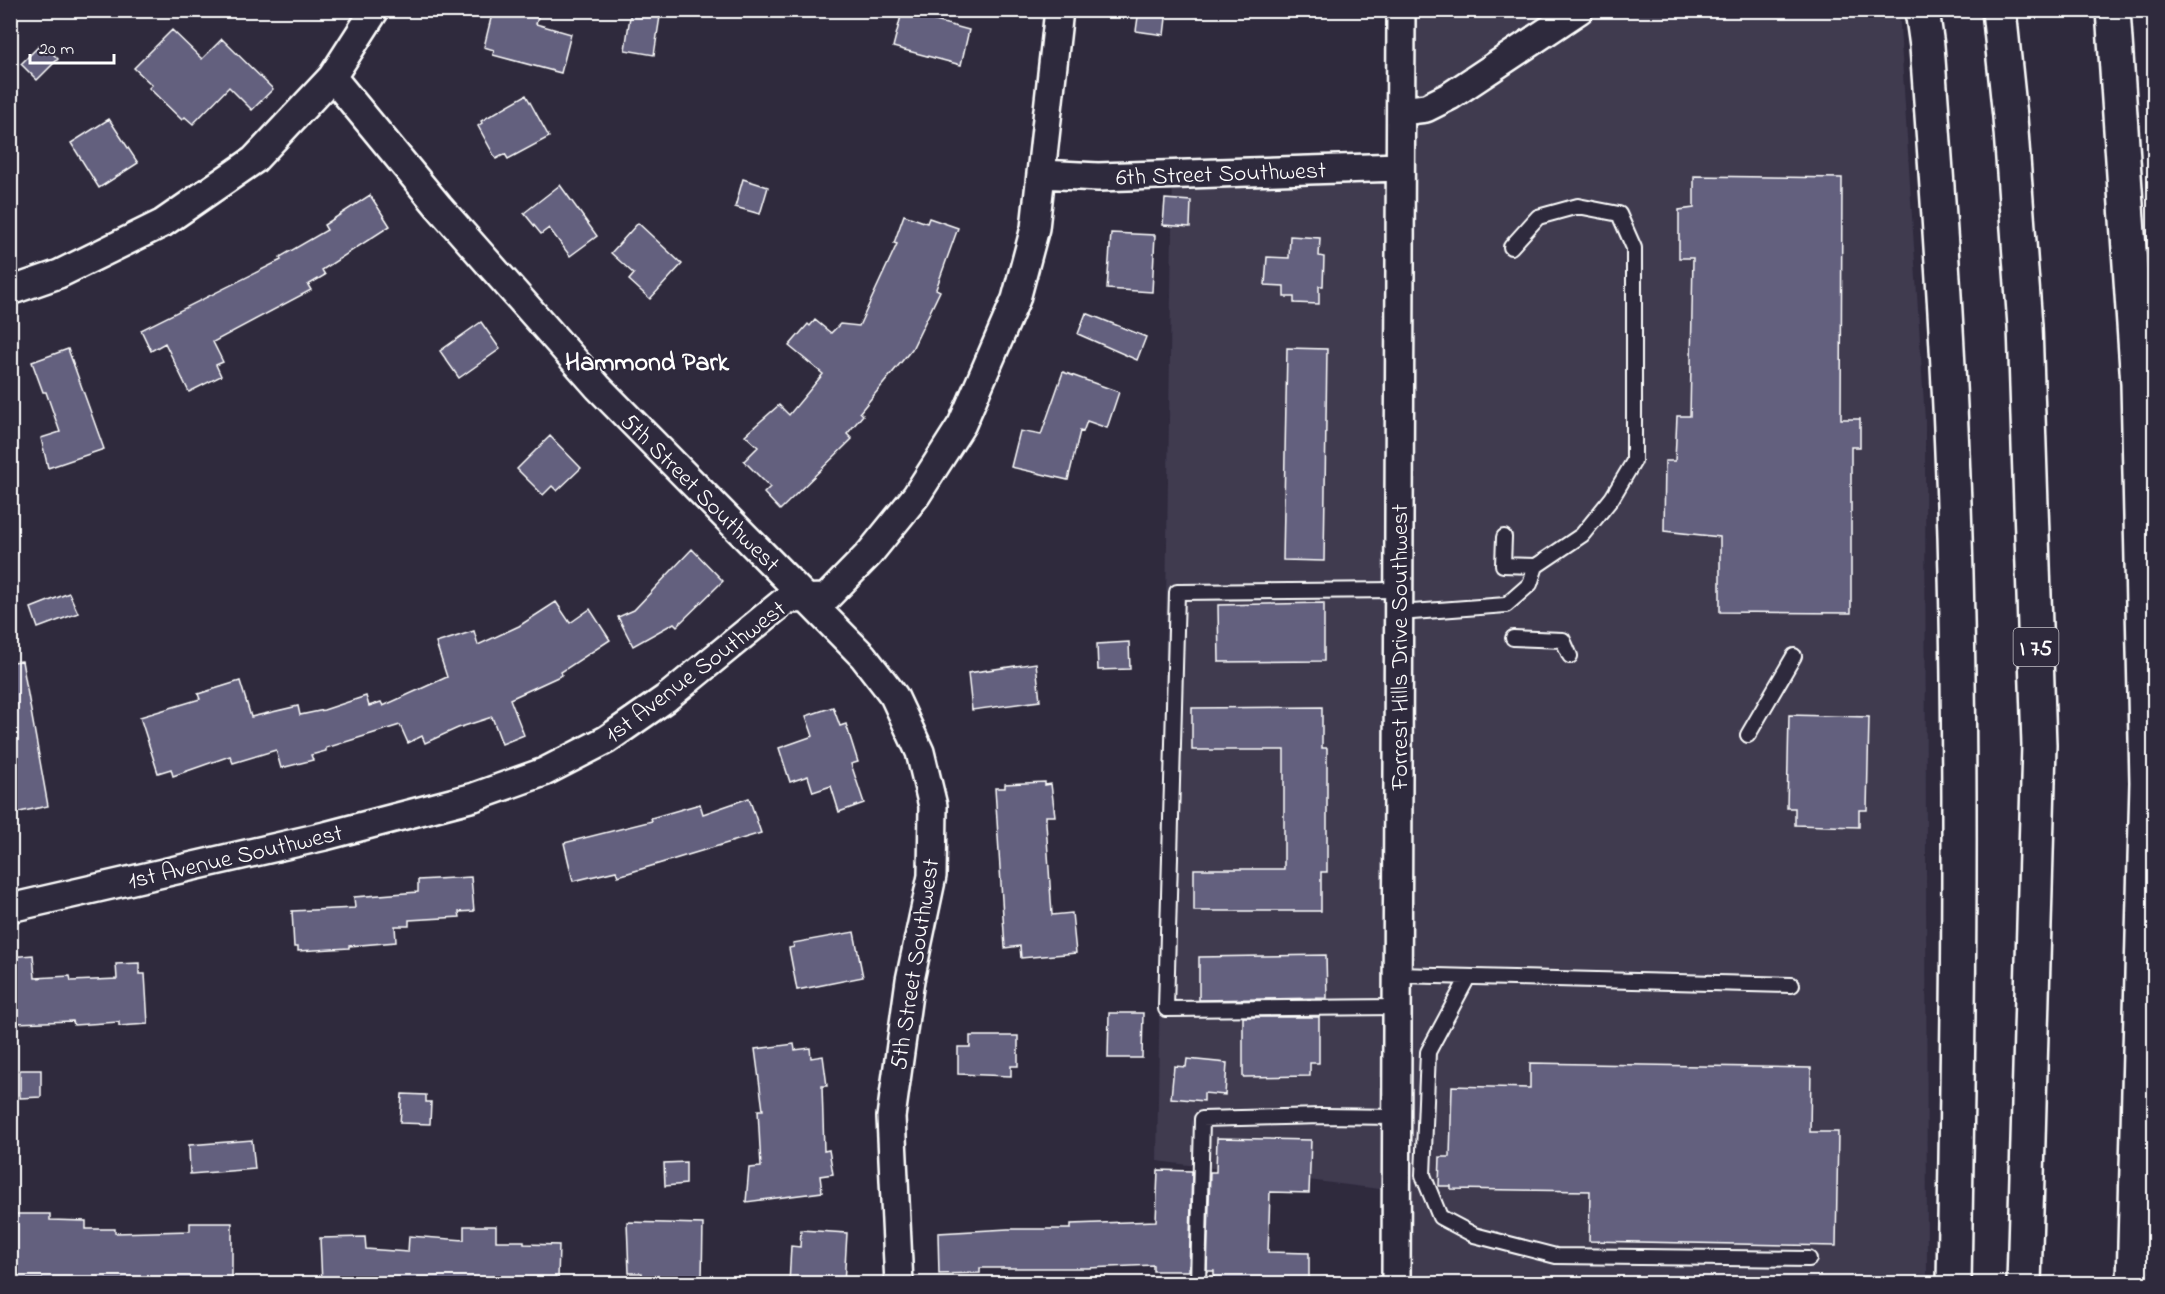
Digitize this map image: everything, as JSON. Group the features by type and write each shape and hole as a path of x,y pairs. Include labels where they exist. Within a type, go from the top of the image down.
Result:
{"highway":[{"path":"1922,10 1929,68 1946,311 1956,576 1959,987 1954,1283"},
{"name":"I 75","path":"1999,10 2010,117 2025,326 2040,745 2024,1284"},
{"path":"2113,10 2138,384 2147,782 2134,1284"}],"street":[{"path":"10,291 59,274 163,223 254,160 332,77 375,10"},
{"name":"1st Avenue Southwest","path":"10,908 325,836 474,797 544,772 606,740 665,699 787,599 826,598 870,554 916,496 962,424 1016,299 1035,228 1059,10"},
{"name":"Forrest Hills Drive Southwest","path":"1396,1284 1401,10"},
{"path":"1401,111 1426,108 1450,96 1579,10"},
{"name":"5th Street Southwest","path":"332,77 439,207 598,387 863,656 894,696 920,752 933,806 932,876 910,980 891,1118 899,1284"},
{"name":"6th Street Southwest","path":"1042,174 1098,177 1400,167"}],"lane":[{"path":"1504,537 1503,565 1536,566 1582,535 1612,498 1634,461 1634,248 1619,214 1578,206 1538,217 1511,246"},
{"path":"1397,1007 1166,1009 1177,592 1399,601 1476,607 1506,605 1530,584 1536,566"},
{"path":"1513,638 1563,640 1570,656"},
{"path":"1748,735 1794,656"},
{"path":"1397,975 1792,985"},
{"path":"1468,977 1428,1052 1423,1175 1440,1217 1474,1235 1556,1256 1809,1259"},
{"path":"1198,1284 1202,1119 1397,1117"}],"shaded area":[{"path":"1393,11 1899,11 1925,420 1927,1283 1394,1283 1395,1191 1157,1161 1173,170 1392,170"}],"building":[{"path":"493,10 540,10 536,24 571,34 561,73 493,55 494,50 484,47"},
{"path":"631,10 661,10 654,55 625,50"},
{"path":"1139,10 1167,10 1164,35 1136,31"},
{"path":"902,12 969,30 961,65 893,47"},
{"path":"172,30 202,59 222,39 273,89 252,110 229,87 193,124 185,117 182,120 149,88 152,85 134,68"},
{"path":"42,43 58,59 37,80 21,64"},
{"path":"526,95 549,137 508,159 505,154 496,159 478,126 482,123 481,121"},
{"path":"109,119 138,163 99,188 71,143"},
{"path":"1694,176 1842,178 1841,419 1860,419 1860,447 1851,447 1851,613 1720,612 1720,537 1664,531 1665,461 1675,461 1677,416 1690,416 1693,258 1679,258 1679,210 1694,208"},
{"path":"743,179 768,187 760,214 735,207"},
{"path":"560,185 597,236 570,256 549,228 541,234 524,213"},
{"path":"370,195 390,226 322,270 325,275 308,285 311,290 213,342 223,362 216,365 221,376 189,392 165,343 151,351 141,330 281,260 280,257 327,230 324,225"},
{"path":"1165,199 1191,201 1190,227 1163,225"},
{"path":"904,215 927,223 929,218 958,228 936,289 940,291 912,349 860,412 863,415 847,434 852,439 780,510 764,493 770,487 744,461 758,447 745,435 779,405 789,415 823,374 789,346 808,324 810,326 815,320 831,333 840,324 859,326 897,244 894,243"},
{"path":"638,223 682,264 650,299 629,280 634,274 611,253"},
{"path":"1111,233 1155,235 1152,292 1107,289"},
{"path":"1290,236 1320,238 1319,256 1324,257 1323,286 1319,286 1319,304 1294,303 1294,297 1284,297 1284,286 1265,285 1267,257 1289,258"},
{"path":"1086,313 1146,337 1137,360 1078,334"},
{"path":"481,322 500,349 459,378 440,351"},
{"path":"1287,348 1327,349 1324,561 1283,560"},
{"path":"68,349 104,449 48,468 41,438 60,432 46,392 43,392 32,362"},
{"path":"1063,372 1119,392 1107,428 1087,421 1083,432 1080,431 1068,480 1011,467 1020,431 1041,435"},
{"path":"550,436 581,468 557,491 552,486 543,495 517,469"},
{"path":"692,549 723,581 677,626 674,623 633,646 618,617 634,610"},
{"path":"69,593 78,613 38,628 31,608"},
{"path":"556,602 570,623 590,609 610,640 561,672 562,675 510,699 524,735 502,744 492,717 458,728 425,743 422,736 408,743 400,725 326,748 326,751 311,755 313,760 281,768 276,750 233,763 230,756 173,776 171,769 158,773 140,717 200,699 198,694 240,681 251,717 298,706 300,715 324,710 366,696 369,706 381,702 383,706 447,677 436,643 474,631 478,645 519,626"},
{"path":"1324,603 1324,661 1219,662 1218,605"},
{"path":"1129,642 1130,669 1098,670 1097,644"},
{"path":"22,661 48,806 10,814 10,662"},
{"path":"1036,663 1040,701 972,710 968,673"},
{"path":"833,707 840,726 846,724 858,762 851,764 864,803 839,812 831,786 813,792 808,776 790,782 779,748 813,736 806,716"},
{"path":"1322,707 1322,748 1327,748 1327,872 1321,872 1321,911 1194,911 1194,869 1284,869 1284,750 1192,750 1192,708"},
{"path":"1789,715 1869,717 1867,810 1859,810 1859,827 1795,825 1795,808 1787,808"},
{"path":"1045,782 1045,785 1051,784 1055,816 1046,816 1052,915 1072,913 1076,953 1021,958 1020,946 1005,948 995,788 1005,788 1005,784"},
{"path":"749,798 761,833 618,876 616,871 573,881 564,843 652,821 651,818 700,804 703,814"},
{"path":"471,877 474,911 459,912 460,917 409,920 409,926 395,926 396,942 298,951 298,947 294,947 292,911 355,908 354,897 418,892 418,880"},
{"path":"854,932 863,977 797,990 789,948 794,947 793,943"},
{"path":"33,955 35,978 70,976 71,981 117,979 116,964 139,963 139,974 145,974 148,1024 119,1026 119,1022 74,1025 73,1021 15,1023 15,1020 10,1021 10,957"},
{"path":"1326,955 1327,998 1199,1000 1199,957"},
{"path":"1109,1013 1143,1013 1142,1058 1108,1058"},
{"path":"1243,1017 1319,1017 1319,1063 1310,1063 1310,1076 1243,1077"},
{"path":"970,1036 1018,1036 1018,1066 1011,1066 1011,1076 958,1074 958,1047 970,1047"},
{"path":"794,1044 795,1050 810,1048 811,1058 823,1056 827,1086 822,1086 824,1151 829,1150 833,1174 820,1176 822,1192 746,1202 749,1168 761,1167 758,1110 763,1110 755,1049"},
{"path":"1187,1059 1227,1063 1225,1095 1204,1093 1204,1101 1171,1098 1174,1066 1186,1067"},
{"path":"1530,1063 1811,1068 1810,1132 1838,1132 1836,1246 1589,1241 1590,1191 1451,1189 1451,1186 1439,1186 1440,1157 1450,1157 1452,1086 1530,1088"},
{"path":"20,1070 41,1070 41,1097 20,1098"},
{"path":"402,1094 426,1095 426,1102 431,1102 430,1124 400,1123"},
{"path":"1217,1138 1311,1140 1309,1193 1270,1192 1268,1252 1309,1253 1309,1284 1214,1284 1214,1271 1207,1271 1210,1172 1216,1172"},
{"path":"252,1140 255,1169 190,1174 189,1145"},
{"path":"686,1162 686,1184 665,1186 664,1163"},
{"path":"1158,1170 1192,1171 1189,1271 1153,1271 1153,1265 1088,1268 980,1268 980,1273 939,1274 938,1233 1008,1229 1071,1229 1071,1224 1156,1221"},
{"path":"13,1214 50,1214 50,1220 86,1221 86,1229 115,1229 115,1233 190,1231 190,1223 232,1223 232,1284 126,1284 126,1280 10,1279"},
{"path":"627,1222 703,1224 702,1279 642,1279 642,1273 629,1273"},
{"path":"464,1226 496,1226 496,1241 559,1245 558,1279 541,1279 540,1282 322,1284 320,1238 365,1237 366,1249 408,1252 409,1236 464,1240"},
{"path":"801,1230 847,1233 844,1284 789,1284 791,1246 800,1247"}],"district":[{"name":"Hammond Park","path":"647,361"}]}
